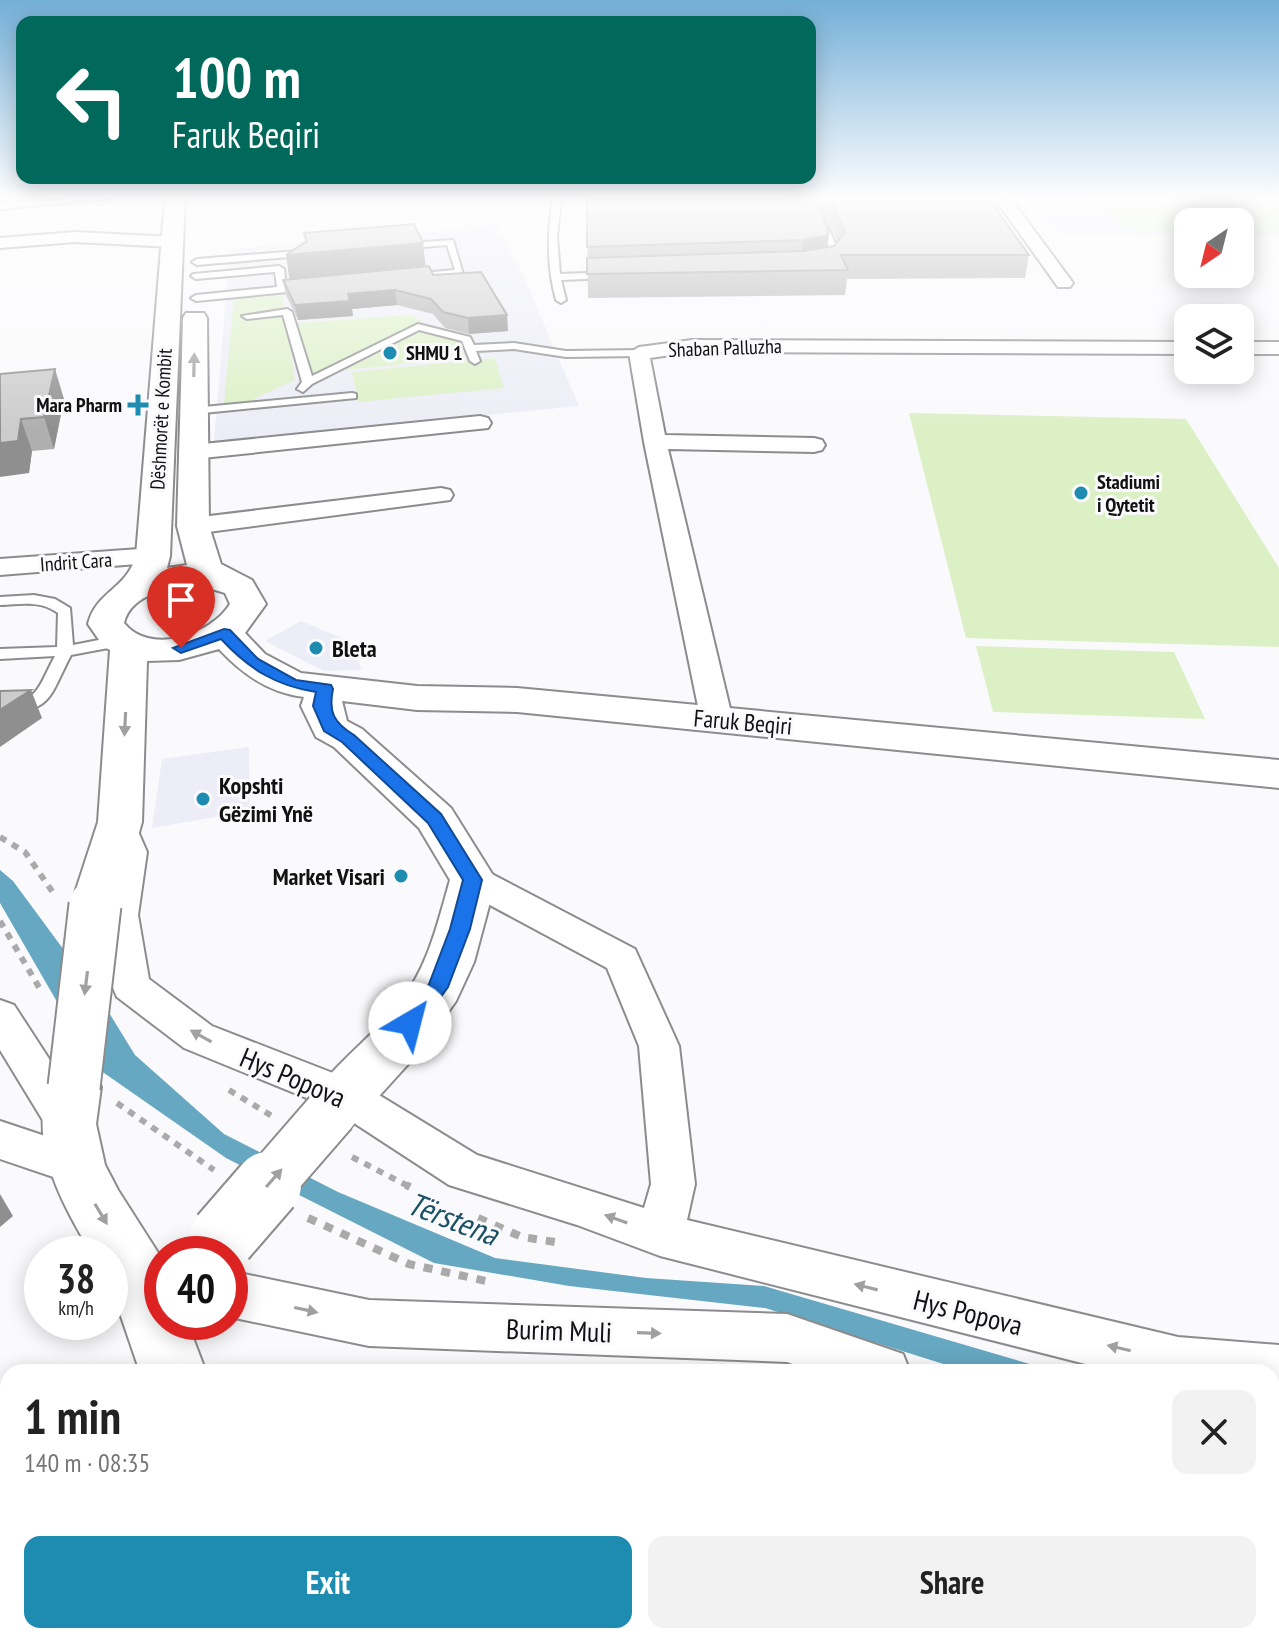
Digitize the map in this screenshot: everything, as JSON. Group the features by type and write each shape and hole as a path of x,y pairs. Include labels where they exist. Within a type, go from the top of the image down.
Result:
{"street":[{"name":"Dëshmorët e Kombit","path":"145,572 160,431 170,276"},
{"name":"Dëshmorët e Kombit","path":"196,276 193,526 205,568 216,577"},
{"path":"1059,276 1064,283"},
{"path":"167,324 196,290"},
{"name":"Shaban Palluzha","path":"717,721 655,442 639,353 692,346 1174,348"},
{"path":"1254,348 1279,348"},
{"name":"Dëshmorët e Kombit","path":"193,430 480,423"},
{"path":"160,431 193,430"},
{"path":"655,442 814,445"},
{"path":"193,526 441,495"},
{"name":"Indrit Cara","path":"0,567 145,572"},
{"path":"145,572 216,577 240,587 248,604 245,614 224,633 181,648 153,650 124,644 110,634 107,615 145,572"},
{"name":"Faruk Beqiri","path":"224,633 252,662 292,684 325,689 381,695 517,700 1279,774"},
{"path":"124,644 120,822 95,905 82,1118 97,1209 138,1274 172,1364"},
{"path":"325,689 321,706 330,728 348,738 435,818 473,880 622,959 659,1046 673,1184 660,1235"},
{"path":"348,738 345,727 348,717 381,695"},
{"name":"Hys Popova","path":"120,822 130,852 120,915 131,986 198,1037 339,1104 465,1171 578,1205 660,1235 1001,1321 1178,1362 1203,1364"},
{"path":"225,1236 397,1041 438,987 460,929 473,880"},
{"path":"0,1016 82,1118"},
{"path":"0,1140 82,1118"},
{"name":"Burim Muli","path":"248,1298 369,1323 787,1338 862,1364"},
{"path":"176,1364 179,1340"}],"lane":[{"path":"196,290 244,276"},
{"path":"196,290 252,276"},
{"path":"280,276 282,289"},
{"path":"401,278 423,276"},
{"path":"561,300 554,277 594,276"},
{"path":"196,290 326,285"},
{"path":"247,316 287,312 308,382"},
{"path":"294,401 308,382 418,327 466,339 475,361"},
{"path":"470,348 514,346 566,354 639,353"},
{"path":"193,430 294,401 352,396"},
{"path":"0,601 41,599 55,602 65,611 65,651 39,700 28,707 0,710"},
{"path":"0,654 124,644"}],"path":[{"path":"0,921 49,1003"},
{"path":"82,1118 217,1172"},
{"path":"294,1211 409,1264 491,1282"}],"shaded area":[{"name":"SHMU 1","path":"228,276 523,276 579,406 214,442"},
{"name":"Bleta","path":"301,621 347,640 362,670 324,671 265,641"},
{"name":"Kopshti Gëzimi Ynë","path":"249,747 250,811 152,828 162,759"}],"green space":[{"path":"282,293 295,380 223,413 234,297"},
{"path":"411,315 421,321 311,375 298,323"},
{"path":"421,330 458,340 465,358 345,370"},
{"path":"495,358 504,388 358,402 352,372"},
{"name":"Stadiumi i Qytetit","path":"909,413 1186,419 1279,568 1279,647 966,638"},
{"path":"976,646 1174,652 1205,719 993,712"}],"water":[{"path":"0,870 13,881 103,1003 135,1055 224,1134 338,1192 495,1258 646,1278 764,1286 1030,1364 944,1364 765,1308 569,1286 434,1263 226,1158 94,1066 0,903"}],"building":[{"path":"328,276 483,276 507,315 468,318 443,312 431,299 395,290 348,294 350,301 295,305 283,280"},
{"path":"55,369 44,417 21,419 18,441 0,443 0,374"},
{"path":"31,690 0,710 0,691"}],"place":[{"name":"SHMU 1","path":"390,353"},
{"name":"Mara Pharm","path":"138,405"},
{"name":"Stadiumi i Qytetit","path":"1081,493"},
{"name":"Bleta","path":"316,648"},
{"name":"Kopshti Gëzimi Ynë","path":"203,799"},
{"name":"Market Visari","path":"401,876"}],"route":[{"path":"181,648 224,633 252,662 292,684 325,689 321,706 330,728 348,738 435,818 473,880 460,929 438,987 410,1023"}],"water label":[{"name":"Tërstena","path":"453,1218"}]}
